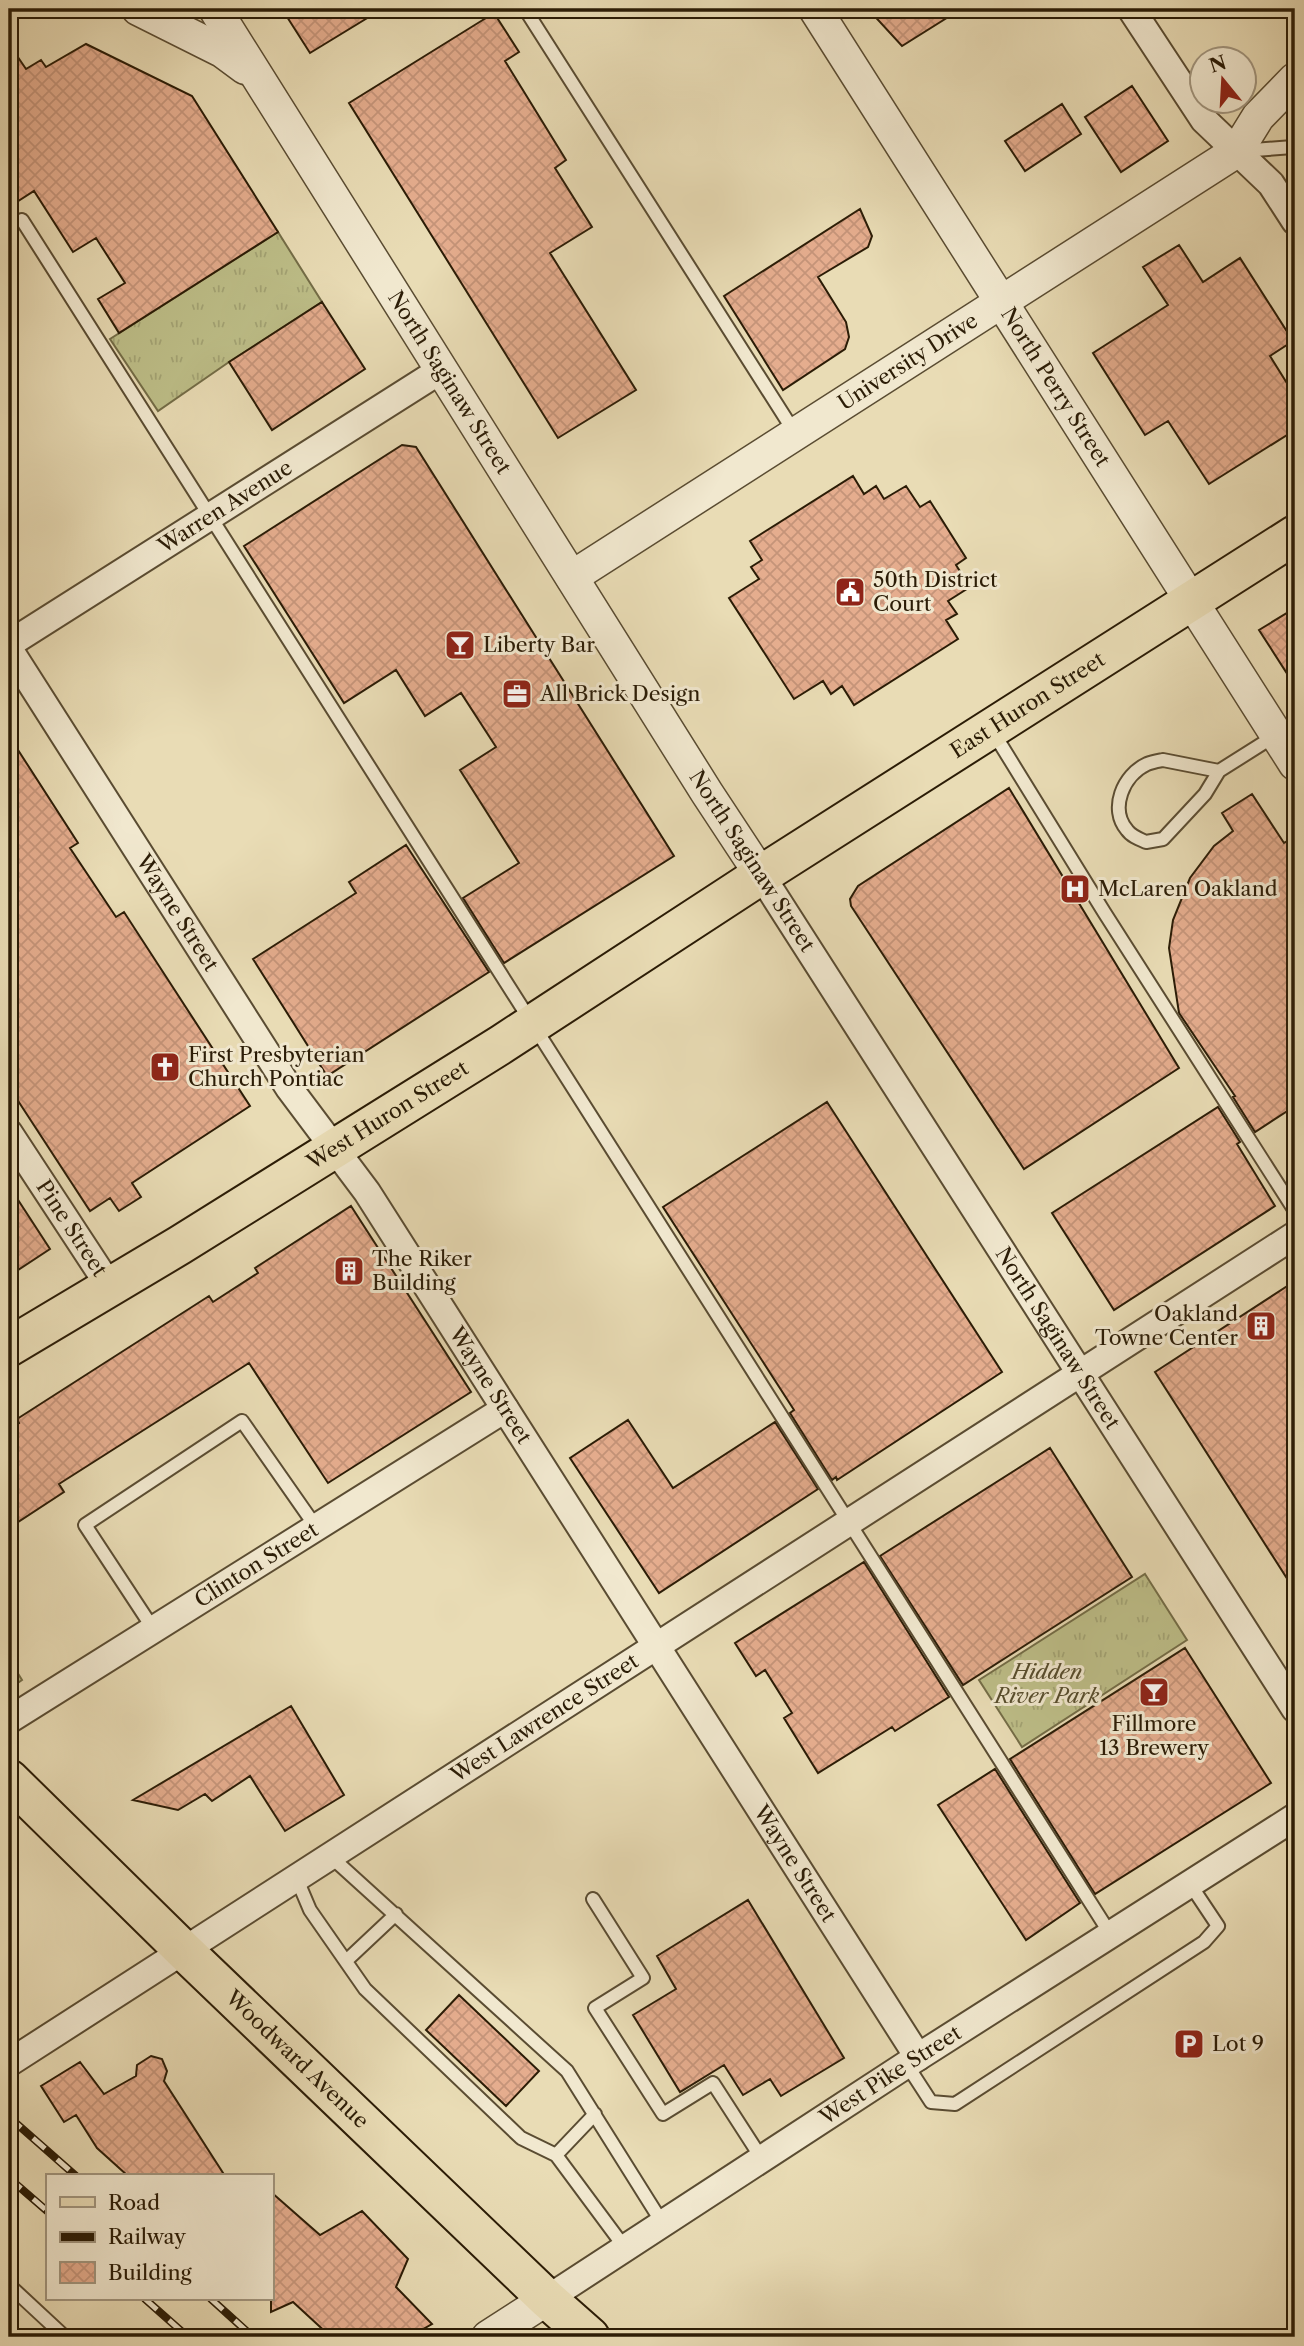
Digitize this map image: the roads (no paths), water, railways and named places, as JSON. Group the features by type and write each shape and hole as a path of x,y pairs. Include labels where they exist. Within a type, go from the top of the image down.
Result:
{"main road":[{"name":"East Huron Street","path":"761,876 1295,535"},
{"name":"West Huron Street","path":"9,1347 334,1150 761,876"},
{"name":"Woodward Avenue","path":"9,1779 182,1950 590,2337"}],"street":[{"path":"138,9 222,51 259,80"},
{"name":"North Saginaw Street","path":"215,9 761,876 1295,1709"},
{"name":"North Perry Street","path":"814,9 1295,764"},
{"path":"1131,9 1204,120 1271,184 1295,221"},
{"name":"University Drive","path":"572,577 1237,151 1258,117 1295,79"},
{"name":"Warren Avenue","path":"9,646 441,370"},
{"name":"Wayne Street","path":"9,646 289,1088 367,1192 657,1646 913,2061"},
{"name":"Pine Street","path":"9,1133 110,1287"},
{"name":"West Lawrence Street","path":"9,2063 1295,1235"},
{"name":"Clinton Street","path":"9,1720 505,1409"},
{"name":"West Pike Street","path":"488,2337 1295,1816"}],"lane":[{"path":"525,9 795,434"},
{"path":"1237,151 1295,145"},
{"path":"22,220 1111,1935"},
{"path":"992,730 1104,912 1295,1211"},
{"path":"1219,771 1163,760 1146,764 1123,787 1118,805 1120,821 1129,833 1146,842 1163,839 1205,794 1219,771 1277,735"},
{"path":"154,1630 85,1525 242,1421 316,1527"},
{"path":"329,1855 567,2071 663,2224"},
{"path":"296,1876 310,1910 365,1989 521,2138 556,2155 625,2248"},
{"path":"913,2061 931,2102 955,2104 1204,1942 1218,1926 1191,1884"},
{"path":"593,1899 643,1978 596,2008 663,2114 713,2083 762,2160"},
{"path":"346,1961 396,1914"},
{"path":"556,2155 595,2114"},
{"path":"9,2285 65,2337"}],"railway":[{"path":"9,2117 74,2174"},
{"path":"9,2178 46,2210"},
{"path":"146,2300 188,2337"},
{"path":"212,2300 253,2337"}],"place":[{"name":"50th District Court","path":"850,592"},
{"name":"Liberty Bar","path":"460,645"},
{"name":"All Brick Design","path":"517,694"},
{"name":"McLaren Oakland","path":"1075,889"},
{"name":"First Presbyterian Church Pontiac","path":"165,1067"},
{"name":"The Riker Building","path":"349,1271"},
{"name":"Oakland Towne Center","path":"1261,1326"},
{"name":"Fillmore 13 Brewery","path":"1154,1692"},
{"name":"Lot 9","path":"1189,2044"}],"park label":[{"name":"Hidden River Park","path":"1047,1684"}]}
